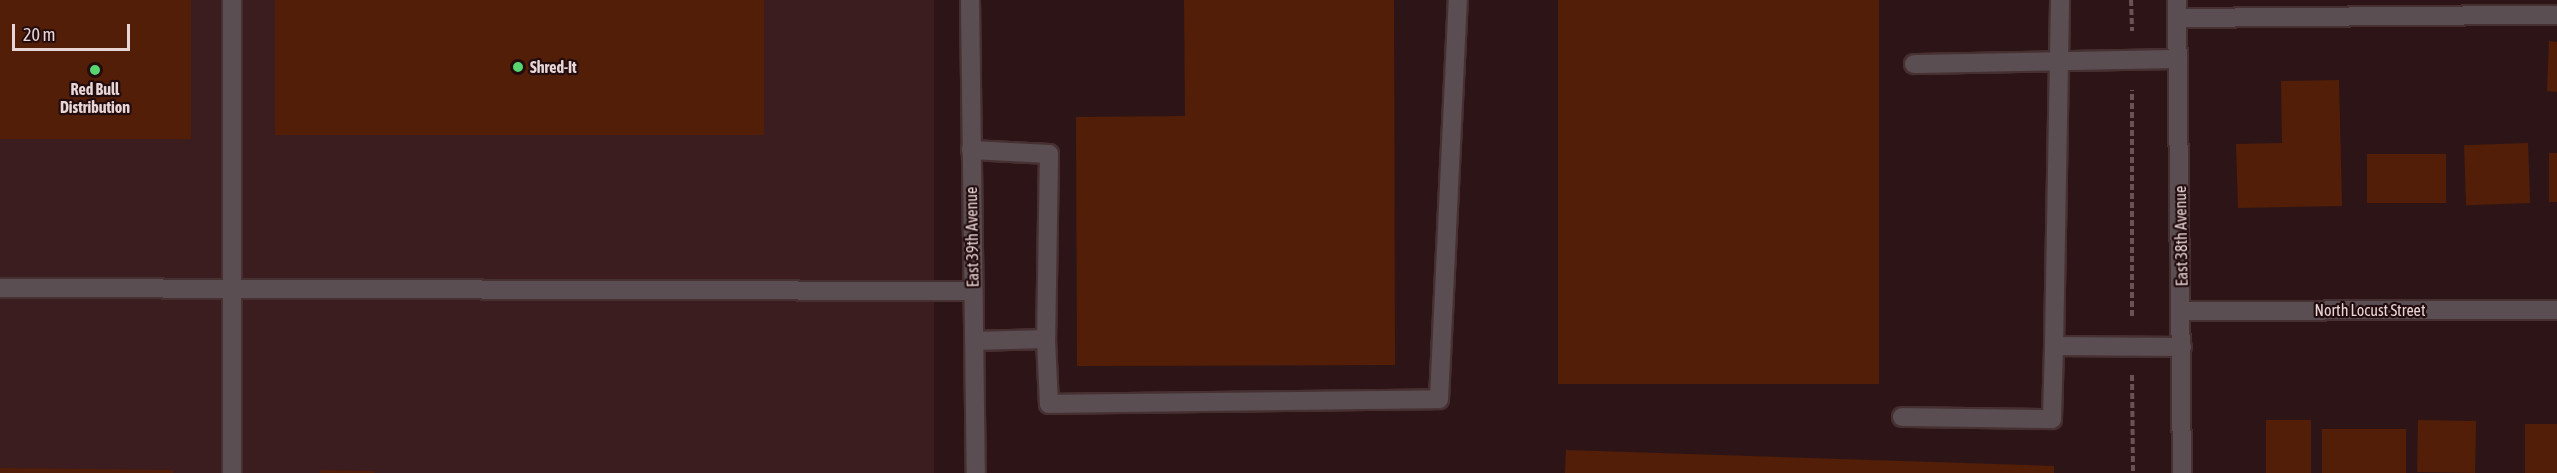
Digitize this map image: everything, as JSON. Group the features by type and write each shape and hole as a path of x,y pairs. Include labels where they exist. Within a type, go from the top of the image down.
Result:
{"street":[{"path":"232,0 232,473"},
{"name":"East 39th Avenue","path":"970,0 976,473"},
{"path":"971,150 1049,154 1046,339 1049,404 1439,399 1458,0"},
{"path":"1902,417 2052,419 2060,0"},
{"path":"2177,9 2557,15"},
{"name":"East 38th Avenue","path":"2177,9 2182,473"},
{"path":"1914,64 2178,59"},
{"path":"0,288 972,291"},
{"name":"North Locust Street","path":"2182,311 2557,310"},
{"path":"974,341 1046,339"},
{"path":"2054,346 2182,347"}],"path":[{"path":"2131,0 2133,473"}],"shaded area":[{"path":"0,0 934,0 934,473 0,473"}],"building":[{"name":"Red Bull Distribution","path":"0,0 191,0 191,139 0,139"},
{"name":"Shred-It","path":"275,0 764,0 764,135 275,135"},
{"path":"1184,0 1394,0 1395,365 1077,366 1076,117 1185,116"},
{"path":"1558,0 1879,0 1879,384 1558,384"},
{"path":"2549,41 2557,42 2557,92 2547,91"},
{"path":"2339,80 2342,206 2238,208 2236,144 2282,143 2281,81"},
{"path":"2528,143 2530,203 2466,205 2464,145"},
{"path":"2549,153 2557,153 2557,202 2549,202"},
{"path":"2367,154 2446,154 2446,203 2367,203"},
{"path":"2266,420 2311,420 2311,473 2266,473"},
{"path":"2418,420 2476,421 2475,473 2417,472"},
{"path":"2525,424 2557,424 2557,473 2525,473"},
{"path":"2322,429 2406,429 2406,473 2322,473"},
{"path":"1566,450 2054,466 2054,473 1565,473"},
{"path":"0,468 173,470 173,473 0,473"},
{"path":"320,470 374,471 374,473 320,473"}],"place":[{"name":"Shred-It","path":"518,67"},
{"name":"Red Bull Distribution","path":"95,70"}]}
